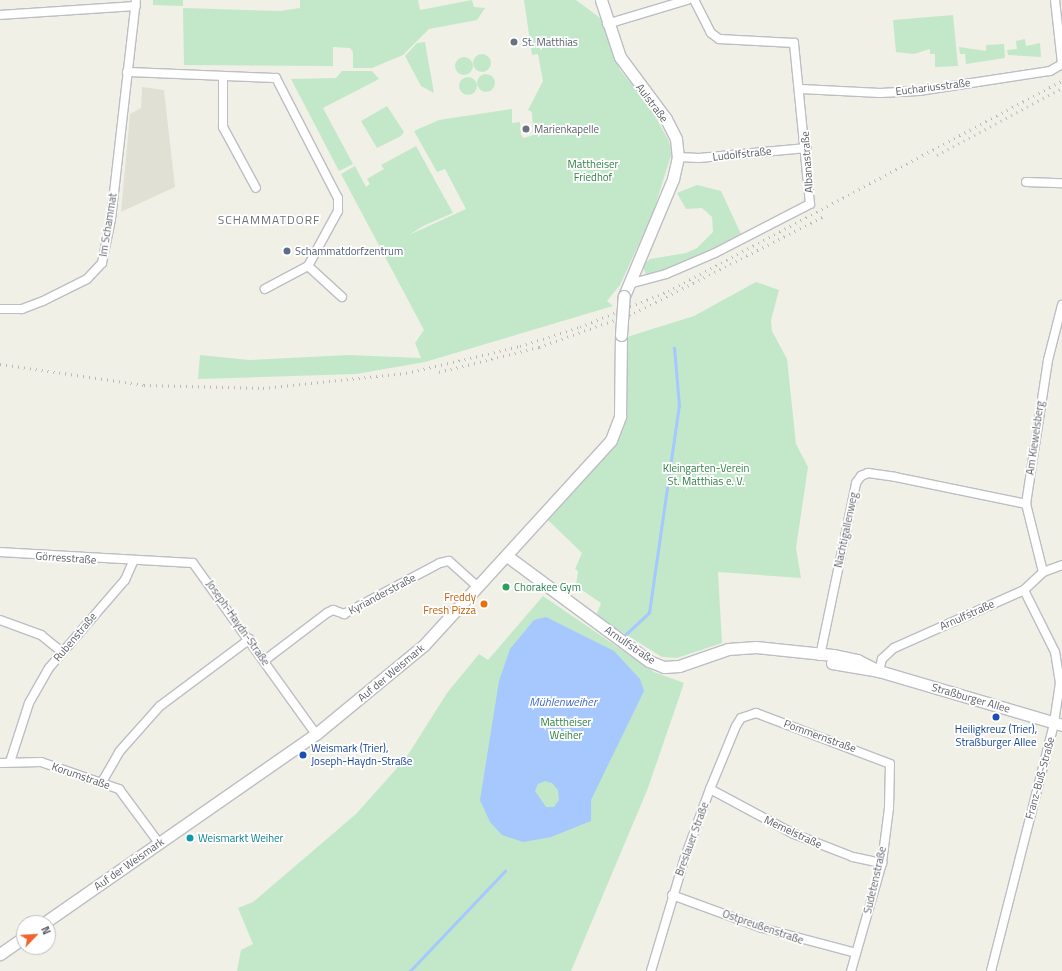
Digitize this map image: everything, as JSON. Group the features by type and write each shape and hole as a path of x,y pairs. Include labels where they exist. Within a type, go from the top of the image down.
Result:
{"street":[{"name":"Aulstraße","path":"601,0 608,24 629,74 666,119 676,139 678,157 673,179 624,296 621,335"},
{"path":"608,24 670,2 687,0"},
{"name":"Albanastraße","path":"629,284 666,274 715,253 810,204 807,148 801,89 794,43 719,39 711,33 694,0"},
{"path":"1054,0 1062,64"},
{"path":"0,15 136,3"},
{"name":"Im Schammat","path":"0,309 22,309 43,301 87,279 102,263 111,219 136,3"},
{"name":"Euchariusstraße","path":"801,89 880,93 919,91 1050,71 1062,64"},
{"path":"127,72 276,78 338,198 333,226 308,266 265,289"},
{"path":"222,77 223,127 256,188"},
{"name":"Ludolfstraße","path":"678,157 699,158 807,148"},
{"path":"1026,182 1062,183"},
{"path":"308,266 342,297"},
{"name":"Am Kiewelsberg","path":"1043,572 1026,504 1044,382 1062,305"},
{"name":"Auf der Weismark","path":"56,915 316,734 424,645 479,588 618,428 621,335"},
{"name":"Nachtigallenweg","path":"820,656 856,483 861,476 868,473 889,476 1026,504"},
{"name":"Görresstraße","path":"0,552 133,562"},
{"name":"Arnulfstraße","path":"507,556 650,661 664,667 672,668 713,653 745,647 820,656 831,663 879,671 882,659 894,648 1024,590 1043,572 1062,565"},
{"name":"Kyrianderstraße","path":"265,660 327,613 333,610 344,614 440,563 449,561 479,588"},
{"name":"Joseph-Haydn-Straße","path":"133,562 193,563 250,639 316,734"},
{"name":"Rubenstraße","path":"10,762 29,703 61,651 125,580 133,562"},
{"name":"Franz-Buß-Straße","path":"991,971 1058,724 1060,683 1055,652 1024,590"},
{"path":"0,620 41,635 61,651"},
{"path":"102,782 119,752 160,706 250,639"},
{"name":"Straßburger Allee","path":"879,671 1058,724"},
{"name":"Pommernstraße","path":"748,714 756,713 890,764"},
{"name":"Breslauer Straße","path":"651,971 672,895 710,789 736,726 748,714"},
{"name":"Korumstraße","path":"0,763 41,762 119,789 159,843"},
{"name":"Sudetenstraße","path":"851,971 882,863 889,808 890,764"},
{"name":"Memelstraße","path":"710,789 794,834 854,857 882,863"},
{"name":"Ostpreußenstraße","path":"672,895 762,928 856,953"},
{"path":"0,954 16,943"}],"shaded area":[{"path":"142,87 164,90 175,187 121,212 130,114 141,108"}],"green space":[{"path":"153,0 183,0 183,6 153,5"},
{"path":"300,0 418,0 420,10 472,0 474,7 485,8 477,20 429,29 403,55 372,68 353,68 353,52 350,48 333,47 333,66 184,65 183,8 280,11 300,8"},
{"name":"Mattheiser Friedhof","path":"524,0 576,0 600,18 620,70 648,104 668,139 672,152 653,213 620,285 607,301 613,306 425,362 356,374 198,379 200,355 249,360 349,355 421,358 415,343 424,330 341,174 355,166 366,187 370,184 367,179 384,169 381,165 416,146 453,213 423,226 409,235 466,209 445,169 437,172 414,131 439,120 512,109 512,123 520,122 521,135 524,138 533,135 532,112 528,110 543,81 538,54 532,55"},
{"path":"953,15 958,66 935,67 935,54 930,54 930,49 914,54 896,52 893,20"},
{"path":"1025,39 1026,46 1040,43 1041,57 1008,55 1007,50 1017,49 1016,41"},
{"path":"425,42 434,93 421,86 405,56 417,43"},
{"path":"1004,44 1005,58 966,64 965,54 960,54 959,47 986,51 986,45"},
{"path":"482,54 488,57 491,63 488,69 482,72 476,69 473,63 476,57"},
{"path":"460,57 468,57 473,62 471,73 468,75 460,75 455,70 455,62"},
{"path":"342,71 372,71 379,79 323,108 353,164 339,171 291,79 336,78"},
{"path":"486,74 492,77 495,83 492,89 486,92 480,89 477,83 480,77"},
{"path":"464,77 472,77 477,82 475,93 472,95 464,95 459,90 459,82"},
{"path":"387,106 404,132 401,136 377,148 361,121"},
{"path":"697,185 721,191 741,234 709,253 652,276 646,274 642,266 650,259 686,253 697,248 713,232 712,217 702,208 686,209 677,193"},
{"name":"Kleingarten-Verein St. Matthias e. V.","path":"756,282 779,290 771,320 772,331 787,359 796,444 808,467 796,548 801,578 718,572 722,643 677,658 662,657 596,616 601,603 576,586 578,571 575,569 582,553 548,520 618,437 627,337 694,316"},
{"name":"Mattheiser Weiher","path":"543,596 654,672 684,683 648,788 571,971 237,971 241,950 253,944 238,908 253,902 356,814 406,758 447,693 479,654 488,660"}],"water":[{"name":"Mühlenweiher","path":"546,617 614,651 640,679 644,691 591,800 591,821 551,837 523,842 502,835 490,822 480,800 499,681 510,649 534,620","holes":["545,781 552,783 558,790 559,800 554,807 546,807 535,791 538,784"]}],"waterway":[{"path":"624,636 649,613 679,406 674,348"},
{"path":"410,971 505,871"}],"railway":[{"path":"0,364 144,385 263,388 406,373 520,346 580,327 668,291 1062,81"},
{"path":"937,155 1062,88"},
{"path":"439,372 539,347 634,313 826,215"}],"place":[{"name":"St. Matthias","path":"514,42"},
{"name":"Marienkapelle","path":"526,129"},
{"name":"Schammatdorfzentrum","path":"287,251"},
{"name":"Chorakee Gym","path":"506,587"},
{"name":"Freddy Fresh Pizza","path":"484,604"},
{"name":"Heiligkreuz (Trier), Straßburger Allee","path":"996,717"},
{"name":"Weismark (Trier), Joseph-Haydn-Straße","path":"303,755"},
{"name":"Weismarkt Weiher","path":"190,838"}],"district":[{"name":"SCHAMMATDORF","path":"269,220"}]}
